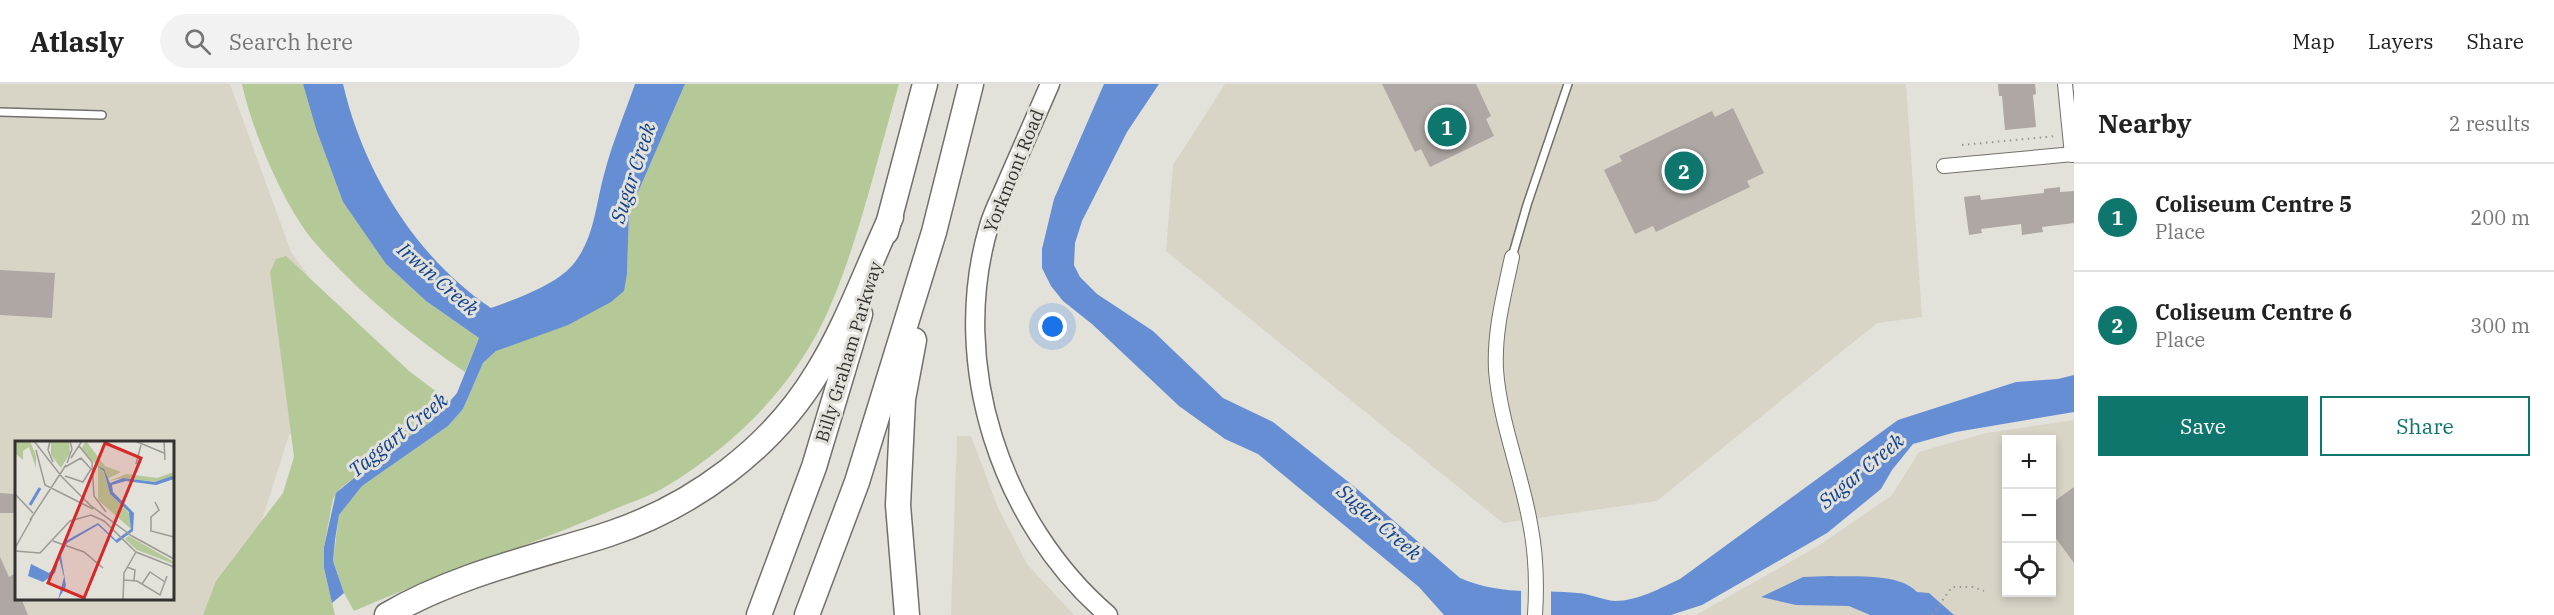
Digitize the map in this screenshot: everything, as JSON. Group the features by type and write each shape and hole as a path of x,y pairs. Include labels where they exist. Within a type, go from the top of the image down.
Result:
{"highway":[{"name":"Billy Graham Parkway","path":"759,615 814,467 891,217 926,84"},
{"path":"807,615 857,482 934,232 971,84"},
{"path":"387,615 425,595 464,579 650,518 685,500 734,466 770,432 817,374 891,217"},
{"path":"907,615 898,505 903,399 934,232"}],"street":[{"name":"Yorkmont Road","path":"1050,84 989,225 979,277 976,320 978,363 987,419 1005,473 1026,516 1055,560 1108,615"},
{"path":"1944,166 2073,154 2065,84"},
{"path":"1512,257 1497,325 1496,372 1530,522 1535,556 1535,615"}],"lane":[{"path":"1512,257 1568,84"},
{"path":"0,112 102,115"}],"path":[{"path":"1962,145 2056,136"},
{"path":"1932,615 1952,586 1973,587 1984,591"}],"shaded area":[{"path":"0,84 230,84 291,252 329,305 357,389 289,435 232,615 0,615"},
{"path":"1225,84 1906,84 1922,317 1877,323 1657,501 1503,523 1166,251 1173,165"},
{"path":"2074,420 2074,615 1696,615 1820,545 1892,495 1919,452 1986,433"},
{"path":"957,436 971,436 998,508 1027,564 1074,615 951,615"}],"green space":[{"path":"242,84 303,84 316,129 343,202 386,264 426,301 479,338 465,372 425,344 368,297 304,229 271,168 253,124"},
{"path":"685,84 899,84 850,254 829,309 800,362 763,409 741,430 695,467 662,489 572,527 354,611 344,593 333,561 339,515 362,486 448,426 463,409 483,363 496,351 627,274 629,213"},
{"path":"286,256 409,371 450,402 429,423 383,454 340,489 333,499 324,547 324,568 335,615 203,615 216,581 283,493 294,457 270,272 276,259"}],"water":[{"path":"303,84 343,84 364,149 396,210 439,264 464,288 491,308 548,284 568,270 582,252 591,230 612,149 635,84 685,84 629,213 627,274 624,291 611,302 568,325 496,351 483,363 463,409 448,426 362,486 339,515 333,561 344,593 332,603 324,568 324,547 336,493 383,454 429,423 444,408 457,393 479,338 426,301 386,264 343,202 316,129"},
{"name":"Sugar Creek","path":"1104,84 1159,84 1127,132 1082,221 1075,243 1074,265 1080,277 1097,294 1153,331 1223,398 1273,422 1356,488 1460,578 1475,584 1504,590 1578,593 1615,601 1640,596 1680,579 1898,420 2016,382 2058,379 2074,375 2074,412 1956,432 1913,444 1892,470 1881,489 1827,533 1702,605 1671,615 1444,615 1419,587 1258,454 1225,439 1179,406 1092,324 1063,301 1051,286 1042,268 1042,249 1054,199"},
{"path":"1803,577 1876,577 1900,582 1917,592 1929,593 1954,615 1870,615 1849,606 1796,605 1761,597"}],"pier":[{"path":"1521,589 1551,589 1551,615 1521,615"}],"building":[{"path":"1382,84 1476,84 1491,116 1486,119 1494,136 1430,167 1421,149 1415,152"},
{"path":"1998,84 2035,84 2036,94 2033,95 2036,127 2005,130 2002,96 1999,96"},
{"path":"1733,108 1764,173 1747,181 1750,187 1656,232 1653,226 1635,234 1604,170 1622,161 1619,156 1712,111 1715,117"},
{"path":"2060,187 2060,192 2074,191 2074,223 2042,227 2043,232 2022,235 2021,224 1981,229 1982,233 1969,235 1964,197 1980,195 1981,200 2044,193 2044,189"},
{"path":"0,270 55,273 52,318 0,315"},
{"path":"2074,487 2074,563 2056,538 2056,500"},
{"path":"0,493 14,494 14,513 0,513"},
{"path":"0,557 9,577 15,574 15,600 22,600 28,615 0,615"}],"place":[{"name":"Coliseum Centre 5","path":"1447,127"},
{"name":"Coliseum Centre 6","path":"1684,171"}],"water label":[{"name":"Irwin Creek","path":"438,279"},
{"name":"Taggart Creek","path":"398,435"}]}
